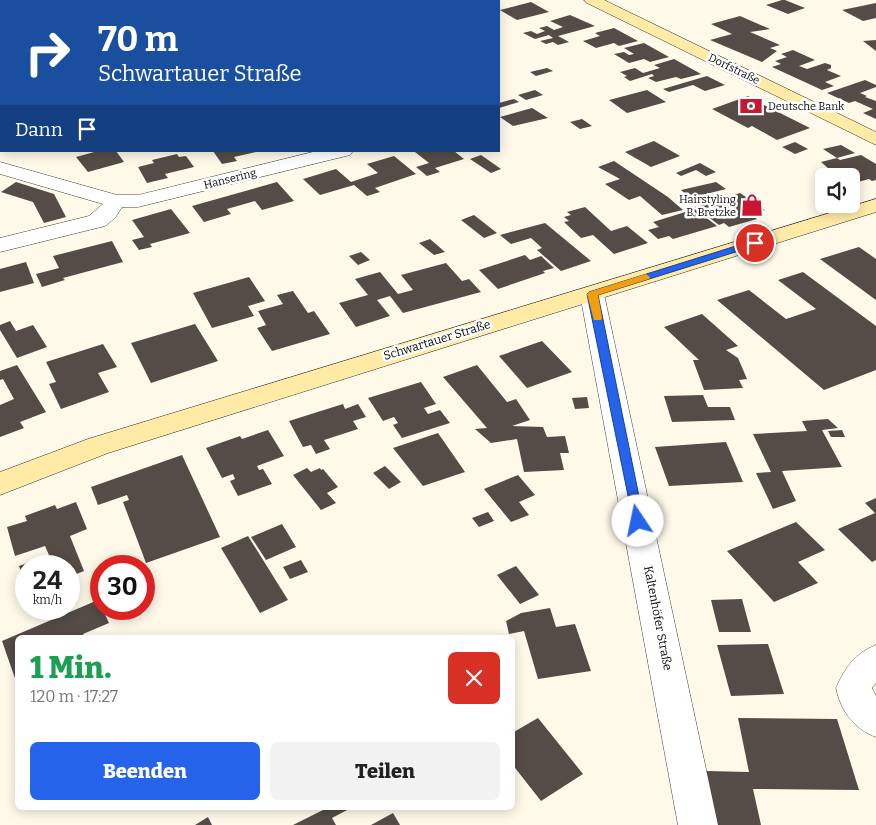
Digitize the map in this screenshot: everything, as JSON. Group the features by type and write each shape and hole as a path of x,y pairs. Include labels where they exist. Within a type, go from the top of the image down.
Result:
{"street":[{"name":"Dorfstraße","path":"592,0 876,139"},
{"name":"Hansering","path":"0,168 116,201 138,201 338,152"},
{"path":"0,245 97,221 107,213 116,201"},
{"name":"Schwartauer Straße","path":"0,484 98,446 876,205"},
{"name":"Kaltenhöfer Straße","path":"592,294 698,825"},
{"path":"876,660 858,678 854,688 857,701 876,721"}],"building":[{"path":"782,0 805,8 788,14 766,5"},
{"path":"531,2 549,12 517,20 500,10"},
{"path":"876,3 876,18 863,21 842,10"},
{"path":"570,15 595,26 558,36 569,42 558,45 553,42 546,44 540,41 553,38 549,35 535,39 523,33 531,31 537,34 545,31 539,28 547,26 554,30 563,27 550,21"},
{"path":"740,16 770,29 750,32 780,45 770,48 777,51 762,62 710,40 732,34 711,24"},
{"path":"614,28 638,41 619,46 614,43 596,48 583,41 600,36 595,33"},
{"path":"876,40 876,51 863,41"},
{"path":"644,43 669,57 650,62 644,59 629,63 614,54 624,52 629,55 634,54 624,48"},
{"path":"793,50 815,60 799,66 807,69 825,63 831,65 831,68 827,70 841,76 825,82 834,86 822,90 772,67 781,64 775,61 787,57 781,54"},
{"path":"674,59 701,74 656,82 648,78 654,76 652,74 630,81 624,77 627,76 620,72 635,68 643,73 660,68 654,65"},
{"path":"547,68 553,71 536,76 530,72"},
{"path":"707,76 725,85 705,91 693,85 669,92 663,89"},
{"path":"865,80 876,85 876,87 860,93 876,101 876,119 863,113 873,109 855,101 849,103 827,93"},
{"path":"535,90 543,95 526,100 518,95"},
{"path":"647,90 666,102 627,113 609,100"},
{"path":"748,96 810,128 777,140 752,126 748,128 712,109"},
{"path":"514,99 519,102 500,108 500,103"},
{"path":"532,108 548,118 513,126 500,117"},
{"path":"582,119 592,126 580,129 570,122"},
{"path":"654,141 680,156 651,167 625,152"},
{"path":"795,142 808,149 795,154 782,147"},
{"path":"841,145 855,153 837,158 823,149"},
{"path":"94,152 117,152 124,162 88,172 76,157"},
{"path":"214,152 256,152 234,157 237,161 222,164"},
{"path":"415,152 455,152 464,159 435,168 440,172 427,176 416,167 429,163"},
{"path":"177,154 179,157 186,156 194,167 165,174 168,178 147,183 138,167 154,163 152,160"},
{"path":"481,155 501,169 491,173 470,159"},
{"path":"861,155 876,164 876,180 872,181 869,179 860,182 860,168 828,168 821,162"},
{"path":"394,156 416,174 375,188 380,192 367,196 354,185 320,195 303,179 336,169 351,182 378,173 367,164"},
{"path":"614,161 668,197 683,210 662,215 640,196 629,200 605,184 620,179 598,167"},
{"path":"700,163 716,172 706,176 696,170 681,176 676,173"},
{"path":"16,182 54,194 66,217 44,223 33,202 1,192"},
{"path":"277,182 294,201 262,210 255,201 227,209 231,214 204,222 192,206"},
{"path":"716,182 726,189 690,198 681,190"},
{"path":"740,193 765,210 752,215 757,219 729,227 724,223 719,225 695,207"},
{"path":"585,207 611,231 627,226 648,243 614,254 593,235 581,238 564,222 569,221 564,217 571,215 567,212"},
{"path":"171,209 190,233 150,244 152,247 139,250 132,240 144,237 132,220"},
{"path":"695,209 717,226 673,239 669,236 658,239 648,230 659,227 653,222"},
{"path":"474,215 497,233 484,238 461,220"},
{"path":"545,223 591,261 561,271 537,250 542,248 531,238 511,244 500,235"},
{"path":"430,239 445,252 434,255 419,243"},
{"path":"112,241 123,262 63,278 65,280 42,287 36,274 59,268 53,256"},
{"path":"859,247 876,259 876,300 820,259"},
{"path":"361,252 370,260 358,265 349,256"},
{"path":"525,255 530,260 541,256 554,268 543,271 545,273 498,289 479,270"},
{"path":"26,262 34,283 0,292 0,269"},
{"path":"446,263 462,281 469,279 481,292 403,313 390,296 377,300 390,316 356,327 339,303 368,295 355,279 380,272 398,294 413,290 401,275"},
{"path":"803,272 876,326 876,370 824,390 717,300 749,290 786,319 816,309 778,280"},
{"path":"249,277 265,301 248,306 254,316 212,328 193,293"},
{"path":"293,291 308,313 314,311 330,334 272,351 257,328 266,325 258,311 283,304 277,295"},
{"path":"702,314 738,346 726,350 738,358 747,379 739,380 743,388 704,390 693,360 699,360 664,327"},
{"path":"10,321 16,331 33,325 47,347 17,358 0,330 0,325"},
{"path":"195,324 218,361 151,383 131,343"},
{"path":"542,341 572,372 527,388 499,356"},
{"path":"103,344 117,367 98,373 109,392 61,409 49,384 56,382 46,362"},
{"path":"17,365 46,412 20,422 24,428 0,437 0,405 14,399 3,379 0,380 0,371"},
{"path":"477,365 507,402 516,399 530,420 512,426 543,427 547,437 565,436 569,453 560,453 564,470 524,472 517,439 491,443 475,429 487,428 443,377"},
{"path":"421,382 436,404 424,408 428,414 440,410 450,423 402,438 393,425 398,423 394,417 383,421 368,398"},
{"path":"703,395 708,407 730,407 735,420 672,422 664,396"},
{"path":"587,397 589,408 575,409 572,398"},
{"path":"343,404 345,409 358,404 366,417 353,421 358,429 324,440 330,449 316,454 311,445 303,447 289,421"},
{"path":"828,419 838,428 822,430 842,467 782,471 796,501 773,509 756,473 771,472 753,434 807,431 802,421"},
{"path":"268,430 284,456 257,466 259,470 263,469 272,484 238,496 230,481 235,479 233,474 222,478 206,448 240,436 242,439"},
{"path":"842,430 845,437 831,437 828,431"},
{"path":"438,433 465,472 423,486 393,448"},
{"path":"726,442 743,482 669,486 655,447"},
{"path":"182,455 220,537 155,560 155,555 143,555 123,502 129,500 127,495 98,505 91,487"},
{"path":"385,466 401,482 389,489 373,473"},
{"path":"307,468 311,472 320,468 321,470 323,469 338,487 327,493 336,503 321,510 293,475"},
{"path":"518,475 535,495 519,502 529,515 511,522 484,489"},
{"path":"876,498 876,560 872,562 838,529 875,513 865,503"},
{"path":"76,502 87,529 70,536 78,555 49,555 45,546 15,556 7,527 27,521 25,516 55,505 57,509"},
{"path":"488,512 494,521 479,527 472,518"},
{"path":"796,522 825,550 798,562 818,583 774,602 727,551"},
{"path":"282,524 296,547 266,560 251,537"},
{"path":"248,536 288,600 260,613 221,548"},
{"path":"301,560 308,572 290,579 283,567"},
{"path":"80,561 84,571 80,573"},
{"path":"516,566 539,595 520,604 497,575"},
{"path":"742,599 751,632 719,632 711,600"},
{"path":"90,603 90,620 108,620 109,623 84,635 16,635 51,620 80,620 80,608"},
{"path":"550,608 556,627 575,624 591,671 538,679 524,631 509,634 506,621 521,613"},
{"path":"15,635 15,678 2,641"},
{"path":"768,644 784,694 731,696 717,645"},
{"path":"538,718 583,774 541,801 515,768 515,731"},
{"path":"738,718 837,719 859,790 753,789 761,825 716,825 706,771 749,772"},
{"path":"323,810 347,810 332,818 336,825 293,825"},
{"path":"393,813 400,825 371,825"},
{"path":"208,817 212,825 195,825"}],"slow traffic":[{"path":"597,318 592,294 646,277"}],"place":[{"name":"Deutsche Bank","path":"751,106"},
{"name":"Hairstyling B. Bretzke","path":"752,205"}],"route":[{"path":"638,521 592,294 755,243"}]}
